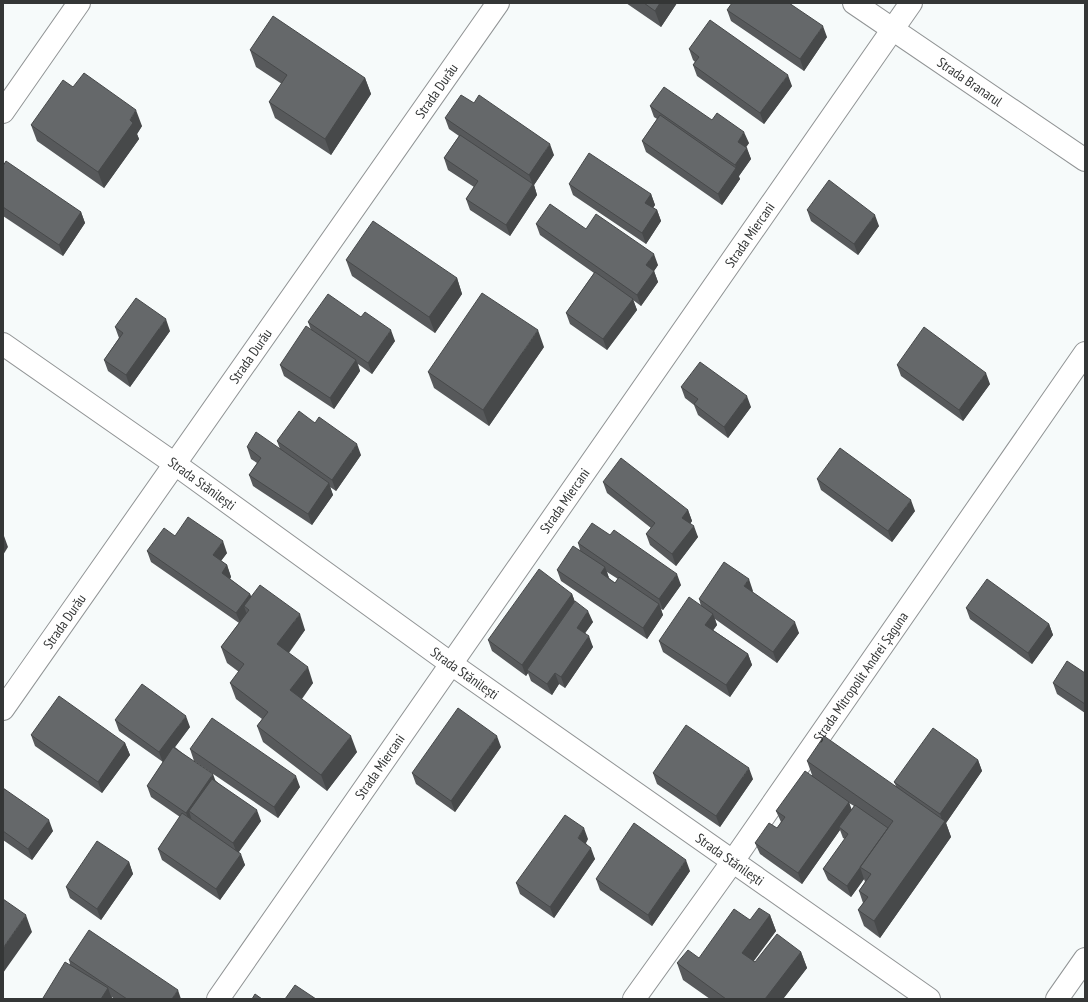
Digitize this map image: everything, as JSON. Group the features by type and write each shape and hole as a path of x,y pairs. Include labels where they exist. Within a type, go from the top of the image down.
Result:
{"street":[{"path":"3,112 79,3"},
{"name":"Strada Durău","path":"3,709 498,3"},
{"name":"Strada Branarul","path":"854,3 1085,160"},
{"name":"Strada Miercani","path":"218,999 450,663 911,3"},
{"name":"Strada Stănilești","path":"3,344 175,464 450,663 929,999"},
{"name":"Strada Mitropolit Andrei Șaguna","path":"634,999 733,861 1085,354"},
{"path":"1057,999 1085,959"}],"building":[{"path":"644,3 660,3 655,11"},
{"path":"732,3 789,3 823,26 800,59 727,10"},
{"path":"273,16 365,78 325,139 269,102 287,75 250,50"},
{"path":"710,20 788,75 760,113 693,65 699,57 689,49"},
{"path":"84,73 136,110 130,120 133,123 98,172 31,125 63,80 73,87"},
{"path":"664,87 712,120 717,113 744,132 738,142 747,148 735,165 650,106"},
{"path":"461,95 474,103 479,95 550,144 529,175 445,118"},
{"path":"660,115 736,168 718,194 642,141"},
{"path":"460,135 533,184 506,225 466,199 478,181 444,158"},
{"path":"589,153 651,194 645,203 657,210 642,233 569,184"},
{"path":"6,161 81,212 59,245 3,207 3,166"},
{"path":"829,180 875,215 854,244 807,210"},
{"path":"550,204 586,229 596,214 654,254 646,265 654,271 637,295 536,224"},
{"path":"373,221 457,278 429,317 346,260"},
{"path":"595,272 633,299 603,339 566,313"},
{"path":"482,293 538,330 483,410 428,372"},
{"path":"328,294 361,317 365,312 391,330 368,363 308,322"},
{"path":"136,298 166,319 126,375 104,360 123,333 115,327"},
{"path":"306,326 356,360 330,398 280,365"},
{"path":"924,327 986,373 959,410 897,365"},
{"path":"700,362 747,396 724,427 694,404 698,399 681,387"},
{"path":"299,411 315,423 319,417 357,444 332,480 277,441"},
{"path":"256,432 329,483 308,514 249,475 261,458 247,447"},
{"path":"840,448 911,500 888,531 817,479"},
{"path":"621,458 688,510 682,518 694,526 672,554 646,534 655,523 603,482"},
{"path":"188,517 223,541 213,555 227,565 222,573 250,594 236,613 147,551 164,528 175,536"},
{"path":"592,523 610,535 614,530 677,574 659,599 578,543"},
{"path":"573,546 605,567 601,573 615,583 619,577 659,604 643,628 557,570"},
{"path":"724,562 749,579 744,586 795,622 773,652 699,599"},
{"path":"539,569 572,594 522,665 488,640"},
{"path":"987,579 1049,624 1028,653 966,608"},
{"path":"260,585 300,614 277,644 308,667 290,690 351,736 321,775 257,726 268,712 230,683 244,664 221,647 249,610 244,606"},
{"path":"689,597 713,614 705,625 748,654 726,685 659,641"},
{"path":"575,601 588,611 577,628 589,636 561,677 555,673 547,684 527,670"},
{"path":"1067,661 1085,673 1085,704 1053,683"},
{"path":"142,684 186,716 159,752 115,720"},
{"path":"59,696 125,743 98,782 31,735"},
{"path":"458,708 497,736 451,801 412,773"},
{"path":"212,718 296,776 274,807 190,749"},
{"path":"686,725 749,768 716,816 653,773"},
{"path":"933,728 978,760 940,814 894,782"},
{"path":"824,736 945,821 874,921 858,910 868,897 859,891 871,874 860,867 893,821 807,761"},
{"path":"173,747 213,774 186,813 147,786"},
{"path":"805,771 849,802 798,873 755,843 769,823 777,828 785,817 776,811"},
{"path":"212,779 257,810 233,843 189,811"},
{"path":"3,788 49,820 28,849 3,831"},
{"path":"855,805 888,828 847,886 823,869 848,834 839,827"},
{"path":"182,813 241,854 216,889 158,849"},
{"path":"565,815 584,828 578,838 591,848 550,907 516,883"},
{"path":"634,823 686,860 648,915 596,879"},
{"path":"97,841 129,862 97,909 66,887"},
{"path":"3,899 26,915 3,948"},
{"path":"759,908 770,915 742,953 755,962 777,934 801,952 765,999 726,999 677,963 688,950 699,958 734,909 750,920"},
{"path":"89,930 178,990 172,999 127,999 69,960"},
{"path":"65,962 108,988 101,999 43,998"},
{"path":"295,985 316,999 285,999"},
{"path":"255,994 262,999 252,999"}]}
